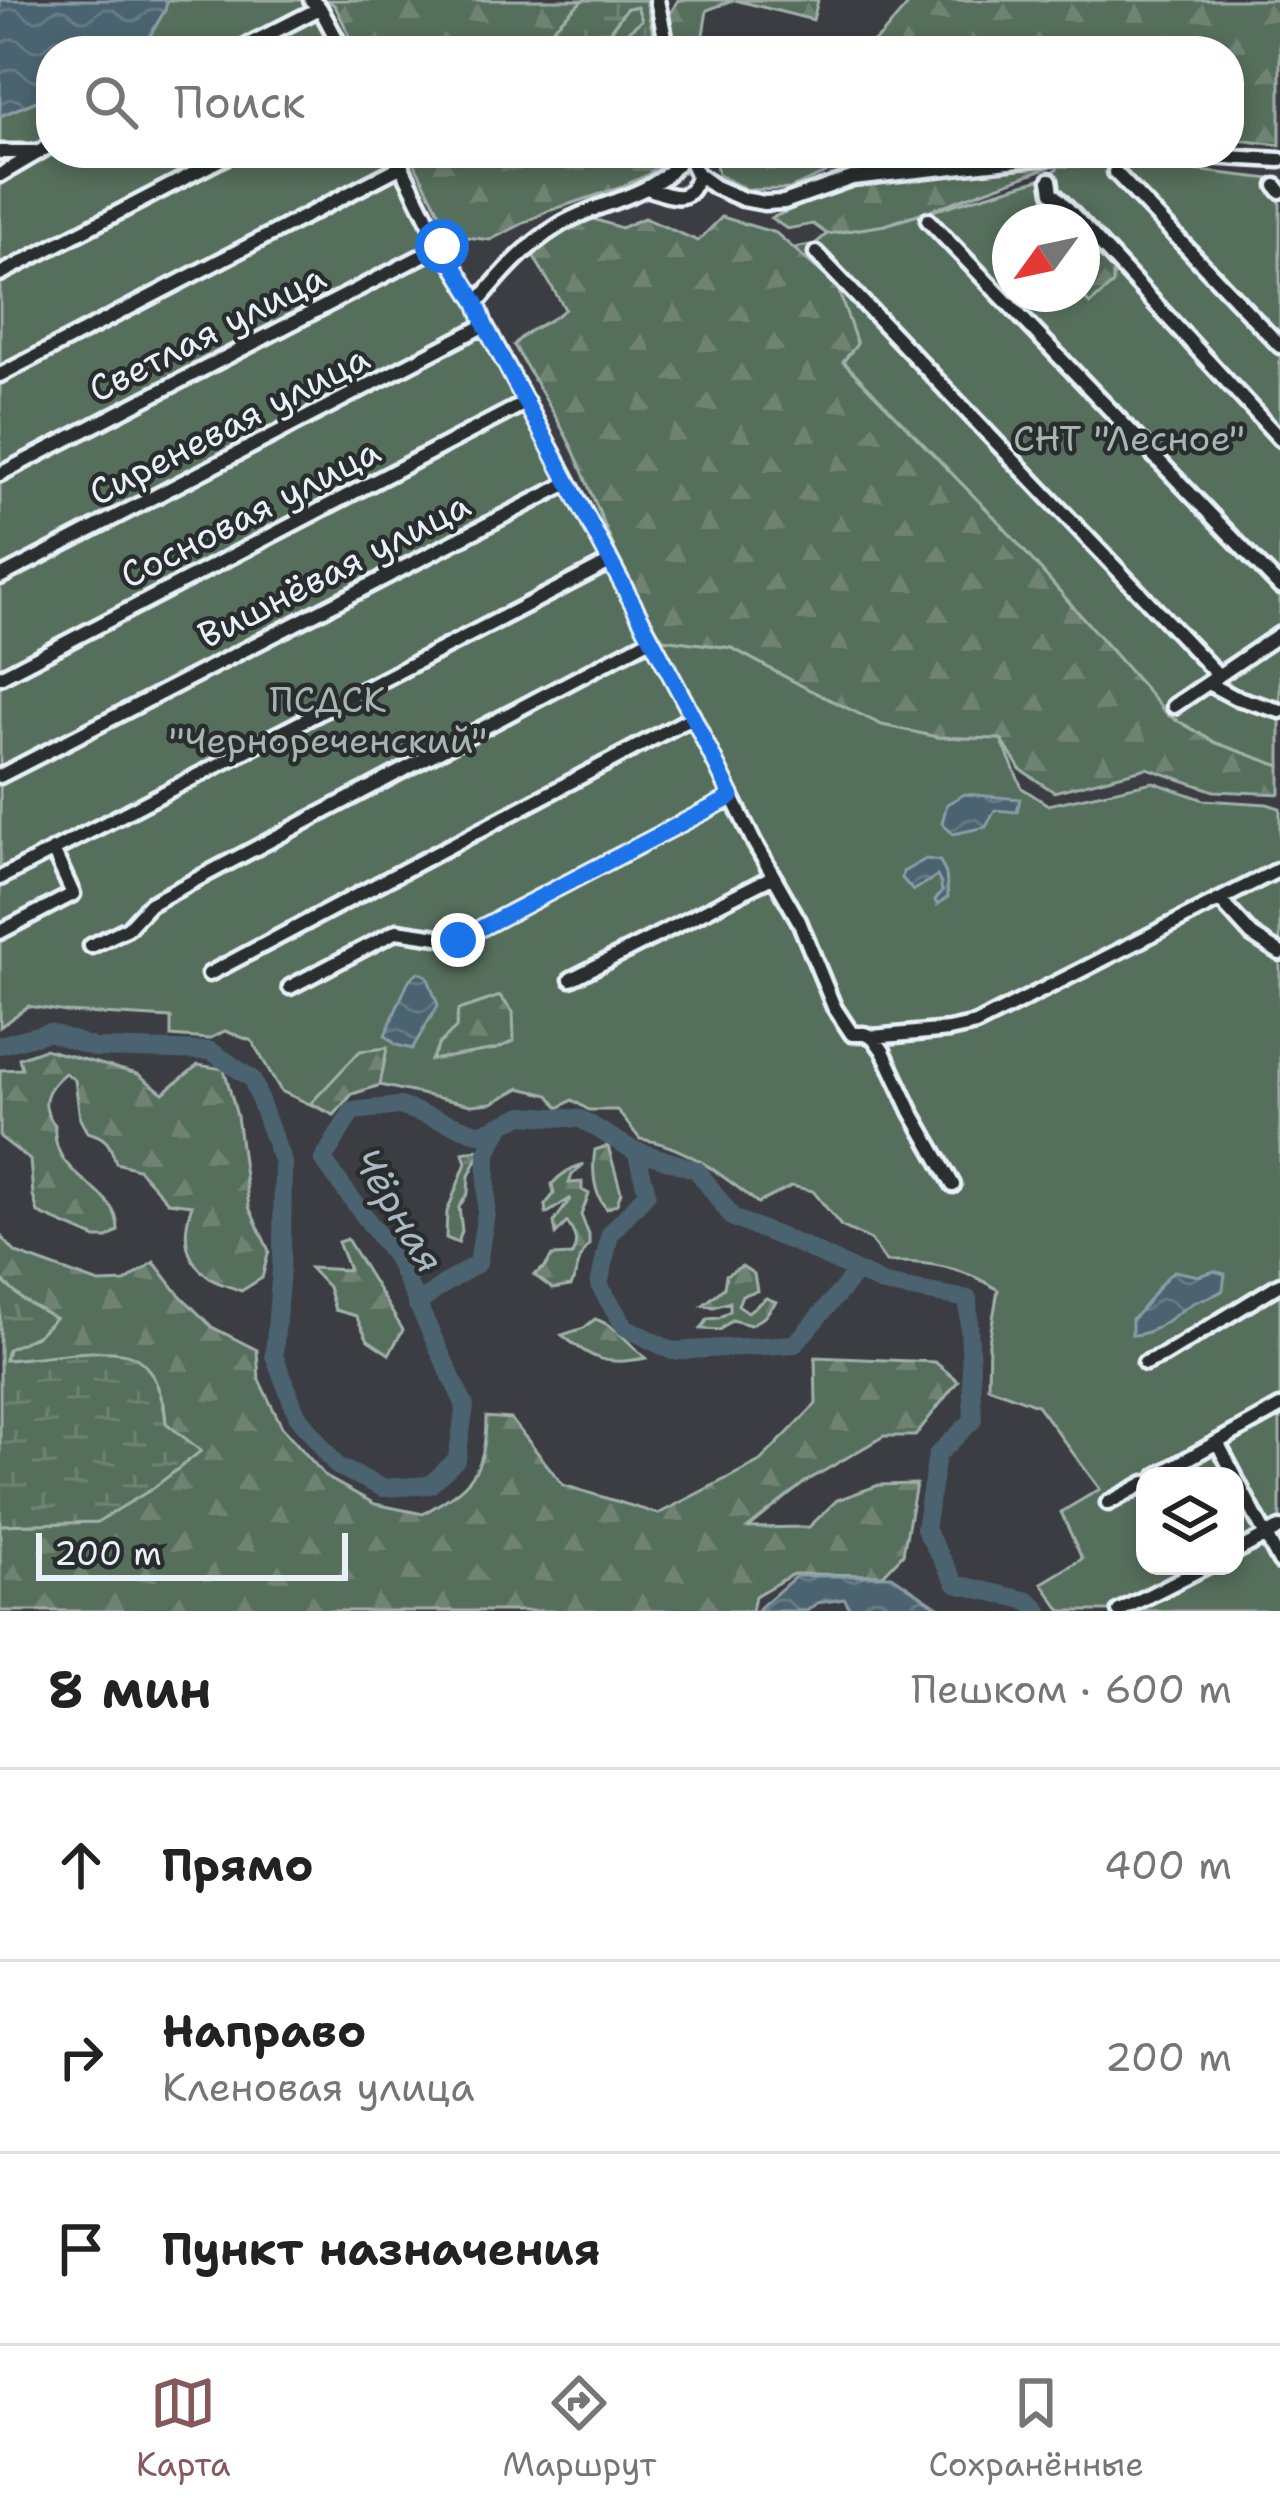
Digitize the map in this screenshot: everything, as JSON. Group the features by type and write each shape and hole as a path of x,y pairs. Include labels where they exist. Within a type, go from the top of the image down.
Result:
{"street":[{"path":"657,0 665,36"},
{"path":"262,36 316,4 334,36"},
{"path":"0,152 36,152"},
{"path":"0,175 36,153"},
{"path":"1244,158 1280,160"},
{"path":"0,274 204,168"},
{"path":"0,375 383,168"},
{"path":"402,168 799,921 834,1007 852,1034 873,1037 976,1024 1280,869"},
{"path":"477,303 504,270 553,229 573,216 646,188 674,168"},
{"path":"694,168 715,187 742,199 784,202 852,178 945,168"},
{"path":"1115,172 1280,346"},
{"path":"646,188 682,196 695,187 697,174"},
{"path":"1050,180 1052,192 1063,204"},
{"path":"928,220 1280,587"},
{"path":"1100,244 1280,439"},
{"name":"Светлая улица","path":"0,474 442,246"},
{"path":"816,253 1213,679 1234,697 1280,711"},
{"name":"Сиреневая улица","path":"0,577 485,326"},
{"name":"Сосновая улица","path":"0,676 527,403"},
{"name":"Вишнёвая улица","path":"0,776 568,483"},
{"path":"0,878 610,562"},
{"path":"1174,706 1280,634"},
{"path":"91,946 128,928 150,904 651,639"},
{"path":"209,974 693,717"},
{"path":"290,987 397,931 458,940 732,797"},
{"path":"0,932 74,894 53,850"},
{"path":"572,980 772,877"},
{"path":"1221,901 1252,935 1280,953"},
{"path":"873,1037 953,1185"},
{"path":"1145,1363 1280,1283"},
{"path":"1172,1467 1280,1408"},
{"path":"1217,1442 1230,1467"},
{"path":"1108,1504 1136,1488"},
{"path":"1244,1493 1280,1562"},
{"path":"1244,1548 1280,1528"},
{"path":"1119,1611 1189,1575"}],"green space":[{"path":"167,0 320,0 340,36 150,36"},
{"path":"328,0 583,0 551,36 350,36"},
{"path":"583,0 646,0 653,36 622,36 642,20 637,7 627,8 609,32 550,36"},
{"path":"678,0 734,0 707,10 702,36 673,36 670,14"},
{"path":"735,0 818,0 813,20"},
{"path":"912,0 1280,0 1280,145 1244,141 1244,36 881,36"},
{"path":"637,6 643,20 623,36 591,36 609,32 627,8"},
{"name":"ПСДСК \"Чернореченский\"","path":"36,101 36,168 411,168 653,637 732,648 808,689 937,737 1001,739 1022,788 1048,805 1153,782 1204,800 1280,808 1280,1611 1061,1611 1042,1583 1082,1559 1061,1512 1100,1489 1037,1405 988,1387 989,1342 998,1290 945,1267 886,1262 871,1240 841,1226 813,1191 792,1186 758,1203 688,1155 640,1139 617,1110 589,1110 572,1100 559,1108 549,1095 520,1088 492,1103 471,1105 380,1085 352,1094 334,1115 281,1091 252,1041 225,1031 209,1039 171,1036 171,1018 28,1006 0,1027 0,116"},
{"path":"417,168 655,168 616,189 548,211 490,240 451,235"},
{"path":"717,168 854,168 830,171 789,189 748,190 718,175"},
{"path":"1046,168 885,225 827,234 813,224 787,229 771,218 870,182"},
{"name":"СНТ \"Лесное\"","path":"1057,168 1176,168 1280,180 1280,766 1216,743 1168,715 998,521 843,361 794,248 815,244 827,234 885,225 1050,176"},
{"path":"584,216 621,228 644,218 698,241 722,217 776,233 837,286 857,344 843,362 998,521 1168,715 1216,743 1280,766 1280,794 1214,791 1147,768 1054,792 1020,769 1001,739 937,737 882,725 732,648 663,639 625,571 567,439 514,345 565,309 534,257 538,246"},
{"path":"1100,251 1113,264 1113,284 1100,295"},
{"path":"500,996 513,1012 514,1041 496,1049 431,1060 456,1028 458,1010"},
{"path":"387,1048 380,1085 352,1094 334,1115 311,1103 360,1051"},
{"path":"44,1049 138,1074 163,1093 198,1065 224,1069 237,1116 249,1207 269,1251 262,1278 241,1291 202,1272 187,1245 192,1205 168,1202 138,1169 116,1163 107,1142 87,1132 80,1119 75,1080 65,1073 49,1091 46,1104 55,1125 56,1144 73,1171 108,1202 118,1231 108,1238 96,1238 38,1213 30,1160 0,1137 0,1070 22,1069 19,1058"},
{"path":"608,1146 621,1192 617,1204 607,1209 596,1189 594,1165 595,1150"},
{"path":"482,1149 459,1207 462,1231 458,1243 446,1238 447,1212 466,1163 463,1153"},
{"path":"584,1164 569,1183 582,1182 582,1190 589,1194 581,1215 589,1245 571,1286 553,1289 534,1275 552,1256 572,1255 576,1242 567,1222 556,1234 554,1222 571,1198 546,1214 545,1205 554,1194 552,1184"},
{"path":"0,1235 16,1253 99,1283 125,1282 154,1262 212,1327 257,1350 259,1380 282,1427 326,1477 375,1504 423,1514 472,1476 483,1452 486,1417 511,1419 563,1485 658,1514 760,1461 816,1404 815,1357 935,1362 958,1381 915,1436 884,1436 805,1482 748,1528 809,1527 837,1500 879,1485 916,1484 903,1554 883,1575 793,1574 755,1596 752,1611 0,1611 0,1525 97,1522 166,1422 164,1402 114,1352 4,1360 8,1349 38,1335 23,1300 0,1278"},
{"path":"347,1239 403,1330 389,1354 368,1340 356,1316 335,1310 328,1287 310,1268 349,1270 338,1242"},
{"path":"742,1266 754,1274 757,1291 742,1295 738,1305 748,1312 766,1298 776,1302 750,1325 732,1320 720,1330 701,1329 708,1319 730,1311 730,1302 703,1305 724,1288 726,1275"},
{"path":"0,1279 23,1300 55,1318 38,1335 8,1349 5,1360 88,1352 132,1356 152,1376 166,1423 201,1451 152,1489 97,1522 0,1525"},
{"path":"595,1319 646,1358 601,1359 562,1335"}],"water":[{"path":"0,0 167,0 150,36 36,36 36,101 0,116"},
{"path":"965,794 1020,799 1017,812 995,810 986,827 953,834 942,823 947,804"},
{"path":"926,859 940,861 946,874 948,897 937,905 935,900 942,892 937,876 913,891 902,878 903,872"},
{"path":"418,972 427,976 438,1005 412,1049 396,1045 385,1035 409,980"},
{"path":"1174,1271 1225,1274 1223,1290 1150,1331 1132,1335 1132,1319"},
{"path":"796,1576 892,1576 944,1611 850,1611 845,1599 817,1603 807,1611 756,1611"}],"waterway":[{"name":"Чёрная","path":"0,1045 49,1032 95,1048 211,1051 252,1079 283,1163 274,1355 297,1415 337,1466 383,1488 430,1485 457,1459 465,1406 397,1260 323,1160 352,1111 400,1106 480,1134 523,1115 581,1119 631,1149 697,1170 733,1218 884,1284 968,1299 973,1420 937,1455 925,1529 956,1584 1029,1601 1039,1611"},
{"path":"417,1305 478,1263 486,1213 487,1153 502,1124"},
{"path":"636,1151 647,1193 610,1234 599,1285 625,1327 672,1351 795,1344 857,1272"}],"route":[{"path":"442,246 477,303 732,797 458,940"}]}
